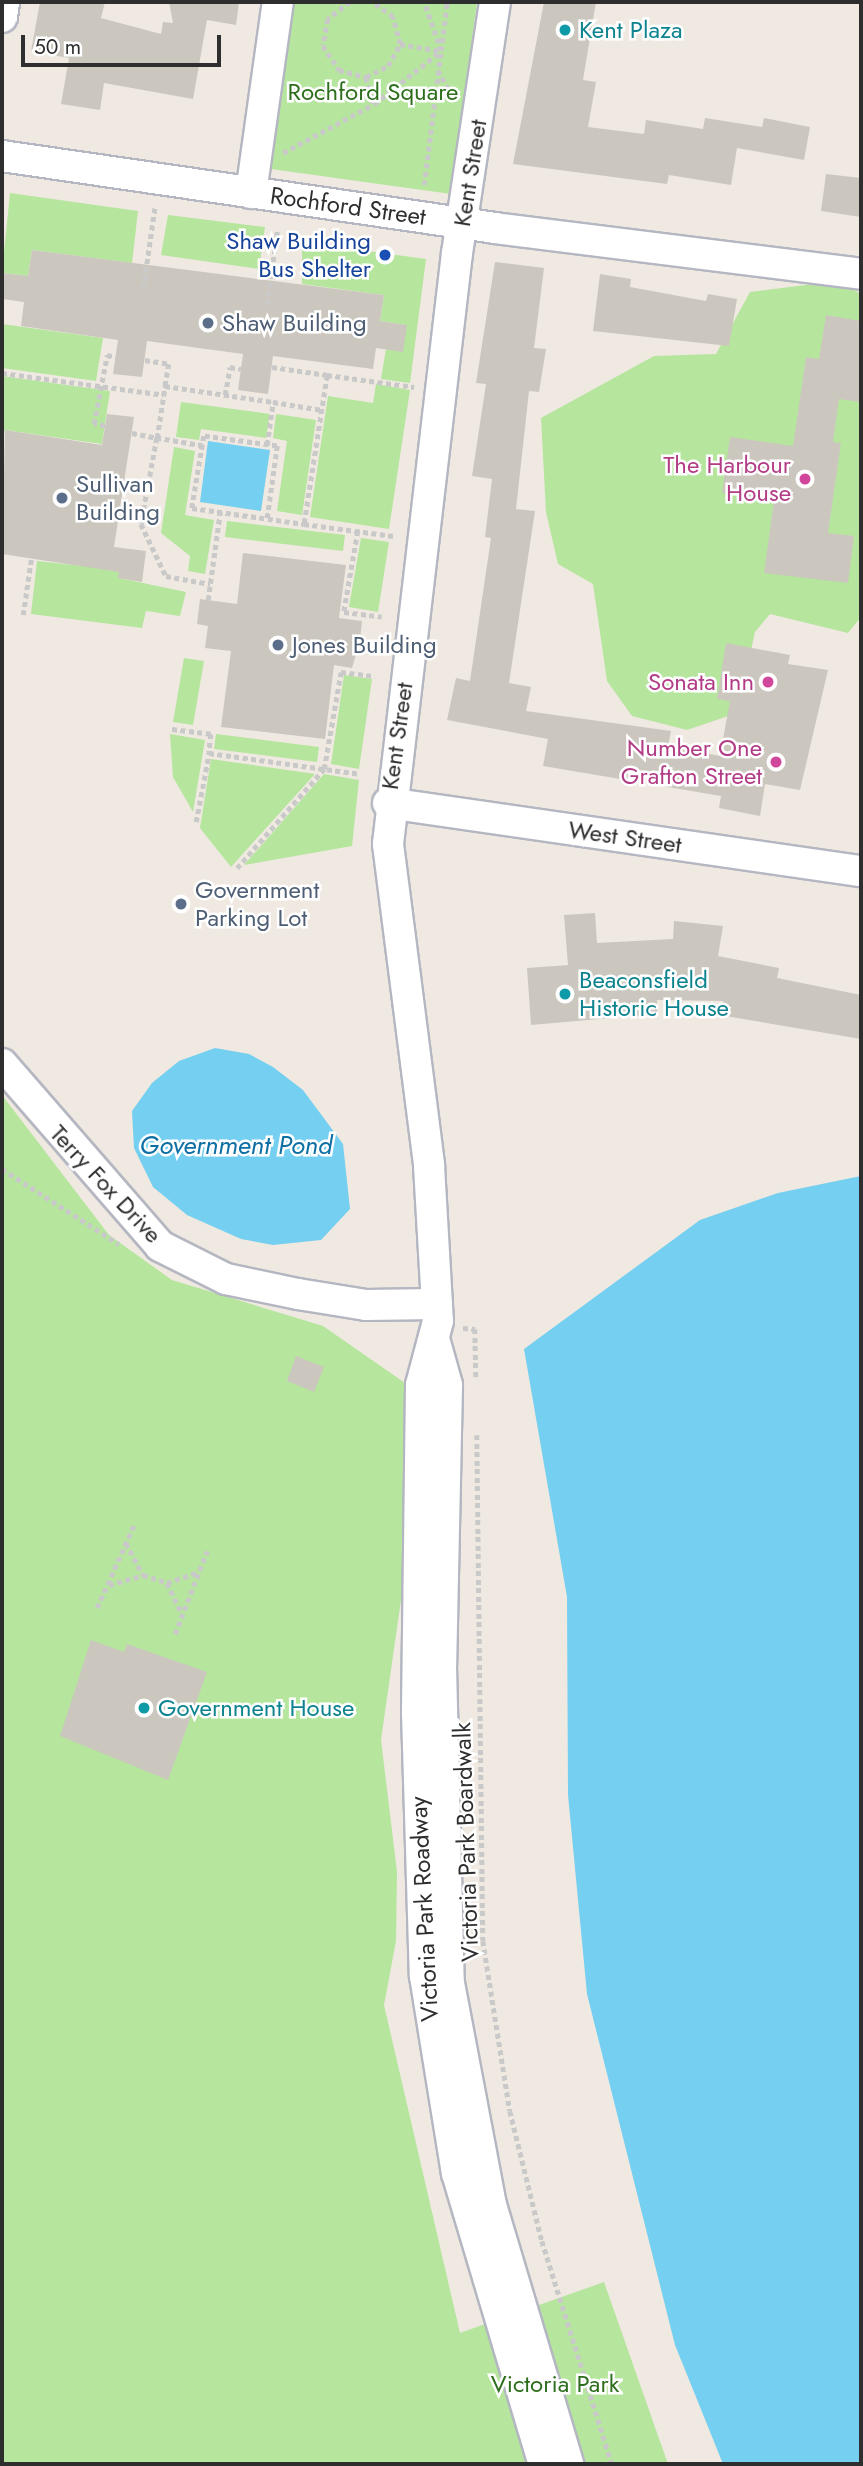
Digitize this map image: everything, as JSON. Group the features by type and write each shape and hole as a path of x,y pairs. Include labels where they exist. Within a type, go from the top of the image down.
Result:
{"street":[{"path":"2,17 4,2"},
{"path":"251,193 278,2"},
{"name":"Kent Street","path":"437,1304 429,1166 391,892 388,803 462,223 495,2"},
{"name":"Rochford Street","path":"2,156 462,223 861,274"},
{"name":"West Street","path":"388,803 861,871"},
{"name":"Terry Fox Drive","path":"2,1064 160,1246 226,1279 366,1305 437,1304"},
{"name":"Victoria Park Roadway","path":"437,1304 435,1342 421,1385 416,1713 425,1976 457,2173 544,2464"},
{"name":"Victoria Park Roadway","path":"435,1342 447,1385 441,1679 449,1983 491,2205 568,2464"}],"path":[{"path":"350,2 328,19 323,46 339,70 366,77 388,66 400,44 393,17 372,2"},
{"path":"424,2 441,51"},
{"path":"424,185 447,2"},
{"path":"400,44 441,51"},
{"path":"273,158 374,104 441,51"},
{"path":"438,70 456,104"},
{"path":"366,77 374,104"},
{"path":"143,289 155,206"},
{"path":"267,304 277,232"},
{"path":"105,426 94,424 107,355 116,357"},
{"path":"145,360 169,364 141,524 166,576 210,584"},
{"path":"225,395 230,367 241,369"},
{"path":"272,367 414,387"},
{"path":"2,373 164,395"},
{"path":"304,524 327,375"},
{"path":"165,386 322,410"},
{"path":"267,445 273,402"},
{"path":"132,433 202,446"},
{"path":"267,519 276,446 204,436 192,508 267,519 393,536"},
{"path":"208,600 220,512"},
{"path":"358,531 344,612 382,617"},
{"path":"23,615 31,559"},
{"path":"351,648 377,653"},
{"path":"237,868 324,769 341,672 375,676"},
{"path":"172,729 211,734 196,822"},
{"path":"209,753 361,774"},
{"path":"475,1329 476,1384"},
{"name":"Victoria Park Boardwalk","path":"477,1426 483,1941 510,2111 542,2241 612,2464"},
{"path":"97,1608 134,1525"},
{"path":"126,1544 144,1575"},
{"path":"175,1634 207,1551"},
{"path":"108,1585 144,1575 167,1583 199,1572"},
{"path":"167,1583 182,1615"}],"green space":[{"name":"Rochford Square","path":"294,2 477,2 451,194 271,169"},
{"path":"10,193 138,211 132,263 32,250 28,276 2,273"},
{"path":"168,215 265,227 259,269 161,255"},
{"path":"302,242 426,259 410,383 381,379 386,349 406,325 380,321 384,295 302,284"},
{"path":"838,281 861,294 861,617 848,633 770,614 755,632 737,713 687,730 632,716 607,681 593,584 558,564 546,512 541,418 654,356 716,354 750,292"},
{"path":"2,324 103,338 96,381 2,368"},
{"path":"2,376 110,391 102,444 5,430 2,440"},
{"path":"376,384 410,390 389,529 310,517 328,396 373,403"},
{"path":"181,402 270,414 266,438 201,429 199,440 176,437"},
{"path":"276,414 316,420 302,515 277,511 287,441 273,438"},
{"path":"174,447 195,451 185,515 214,520 205,574 188,571 190,556 161,533"},
{"path":"227,521 345,535 343,551 225,537"},
{"path":"361,538 389,542 378,612 349,607"},
{"path":"37,561 120,570 119,578 186,592 180,616 146,611 142,628 31,614"},
{"path":"184,658 204,661 193,725 173,722"},
{"path":"344,675 372,679 359,769 331,764"},
{"path":"170,734 205,740 193,812 173,777"},
{"path":"216,734 319,747 317,762 214,749"},
{"path":"211,759 315,774 231,867 200,828"},
{"path":"324,774 359,780 352,846 244,865"},
{"name":"Victoria Park","path":"2,1095 109,1235 172,1280 323,1326 405,1383 405,1572 381,1740 397,1872 396,1941 384,2005 460,2333 604,2282 668,2464 2,2464"}],"water":[{"path":"208,441 270,450 261,511 200,502"},
{"name":"Government Pond","path":"215,1048 249,1054 273,1067 303,1090 343,1144 350,1209 321,1240 273,1245 241,1239 187,1215 153,1187 134,1148 132,1111 152,1083 179,1061"},
{"path":"861,1176 861,2464 723,2464 675,2345 587,1994 568,1795 567,1597 524,1349 700,1220 778,1193"}],"building":[{"path":"40,2 105,2 101,18 161,34 163,22 173,23 169,2 239,2 236,25 207,20 193,99 104,83 100,110 61,104 69,58 31,51"},
{"path":"544,2 596,2 583,80 596,82 588,127 644,134 646,120 703,129 705,118 762,127 764,118 810,127 804,160 737,148 731,185 669,175 667,184 513,164"},
{"path":"826,174 861,178 861,217 821,211"},
{"name":"Shaw Building","path":"32,250 384,295 380,321 407,325 403,352 376,348 373,369 273,356 268,394 238,390 243,354 147,341 142,377 113,374 118,340 21,326 24,302 2,299 2,273 28,276"},
{"path":"495,262 544,268 534,348 546,349 539,392 529,391 516,509 535,511 509,683 531,687 526,711 671,731 668,746 720,756 730,701 717,699 726,643 790,655 788,664 828,670 800,790 765,784 760,816 719,808 721,796 543,766 548,739 447,720 456,678 470,681 491,538 485,537 492,479 472,476 486,384 476,383"},
{"path":"600,274 631,279 630,287 706,301 708,294 737,299 729,346 593,331"},
{"path":"826,315 861,321 861,402 839,399 833,442 841,443 828,533 854,536 848,583 764,573 774,500 722,493 730,437 793,446 806,357 819,359"},
{"name":"Sullivan Building","path":"107,414 134,417 114,547 146,551 142,582 118,578 119,572 2,554 5,430 102,445"},
{"name":"Jones Building","path":"243,553 346,565 339,618 362,621 360,641 352,668 334,665 325,739 221,727 231,651 205,648 208,626 197,624 200,599 237,604"},
{"path":"595,913 597,943 673,939 674,921 723,926 718,956 779,968 777,978 861,995 861,1039 720,1015 723,1001 657,1000 657,1014 531,1025 527,968 568,965 564,915"},
{"path":"296,1356 324,1367 314,1392 287,1381"},
{"name":"Government House","path":"91,1640 124,1652 127,1644 207,1672 168,1780 60,1736"}],"place":[{"name":"Kent Plaza","path":"565,30"},
{"name":"Shaw Building Bus Shelter","path":"385,255"},
{"name":"Shaw Building","path":"208,323"},
{"name":"The Harbour House","path":"805,479"},
{"name":"Sullivan Building","path":"62,498"},
{"name":"Jones Building","path":"278,645"},
{"name":"Sonata Inn","path":"768,682"},
{"name":"Number One Grafton Street","path":"776,762"},
{"name":"Government Parking Lot","path":"181,904"},
{"name":"Beaconsfield Historic House","path":"565,994"},
{"name":"Government House","path":"144,1708"}]}
